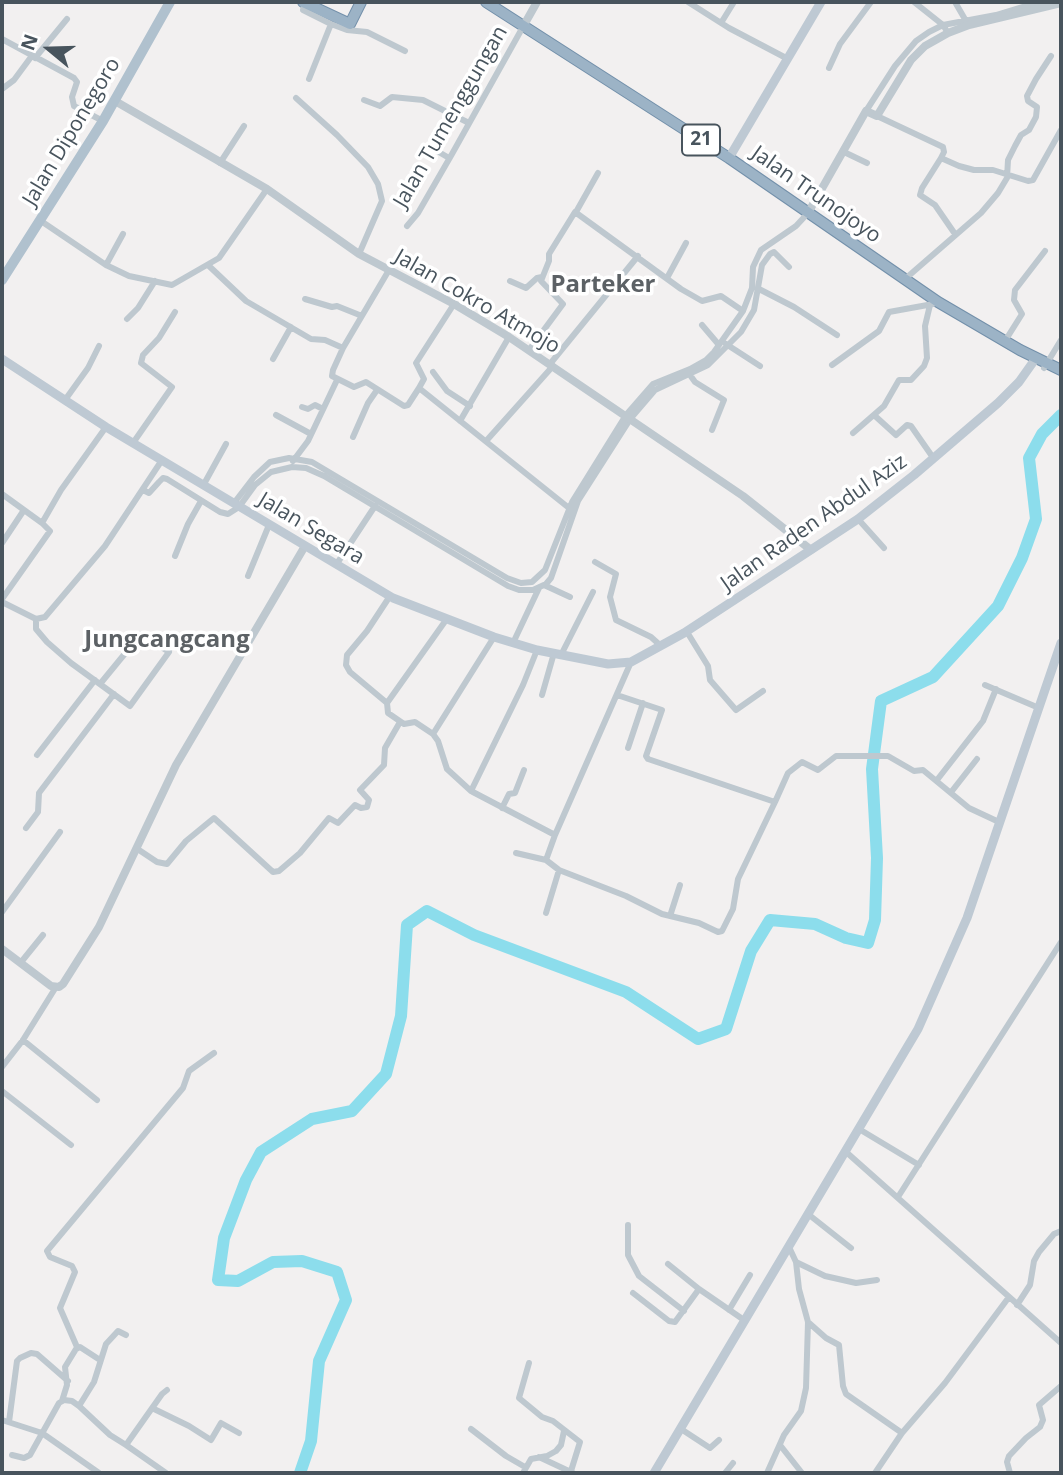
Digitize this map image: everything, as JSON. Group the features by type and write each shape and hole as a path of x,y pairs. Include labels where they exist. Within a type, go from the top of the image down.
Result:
{"highway":[{"path":"304,2 350,28 361,2"},
{"name":"Jalan Trunojoyo","path":"486,2 729,158 909,282"},
{"name":"21","path":"909,282 935,303 1020,350 1022,355 1061,377"},
{"name":"21","path":"1045,366 1061,370"}],"main road":[{"path":"729,158 821,2"},
{"name":"Jalan Diponegoro","path":"2,280 103,121 169,3"},
{"name":"Jalan Segara","path":"2,359 106,427 390,596 446,620 537,650 608,664 631,662"},
{"name":"Jalan Raden Abdul Aziz","path":"631,662 687,632 858,519 934,458 1014,387 1034,360"},
{"path":"658,1472 744,1320 918,1029 967,918 1039,708 1057,668 1061,643"}],"street":[{"path":"304,2 303,10 331,24 367,32 405,51"},
{"path":"524,25 537,2"},
{"path":"688,2 788,60"},
{"path":"722,23 734,2"},
{"path":"829,68 840,44 871,2"},
{"path":"914,2 945,29"},
{"path":"955,2 966,21"},
{"path":"945,29 1019,11 1039,2"},
{"path":"142,490 149,493 163,478 224,514 233,513 258,476 271,468 293,463 319,464 377,504 485,569 520,587 540,584 551,578 569,508 629,417 653,384 714,361 743,311 752,288 753,267 761,250 796,226 808,213 866,111 917,52 945,29 966,21 1061,3"},
{"path":"2,89 14,80 67,19"},
{"path":"309,79 331,24"},
{"name":"Jalan Tumenggungan","path":"407,226 418,213 524,25"},
{"path":"2,39 77,81 72,97 74,106 103,121"},
{"path":"909,282 955,234 981,213 998,193 1008,173 1009,160 1015,146 1021,135 1030,130 1036,117 1036,106 1028,101 1027,96 1051,56"},
{"path":"877,116 883,94"},
{"path":"363,100 380,106 392,97 423,100 469,123"},
{"path":"296,98 368,167 378,184 382,201 359,254"},
{"name":"Jalan Cokro Atmojo","path":"115,101 267,189 359,254 454,304 509,337 744,496 811,550"},
{"path":"866,111 943,147 944,152 920,195 935,205 955,234"},
{"path":"220,163 244,126"},
{"path":"941,158 967,169 1008,173 1028,181 1033,180 1061,130"},
{"path":"432,148 449,158"},
{"path":"844,152 867,163"},
{"path":"529,350 563,304 541,282 553,246 598,173"},
{"path":"41,221 106,265 129,276 175,285 209,266 226,250 267,189"},
{"path":"576,212 702,301 720,295 743,311"},
{"path":"106,265 123,234"},
{"path":"667,278 685,243"},
{"path":"769,243 789,267"},
{"path":"1004,341 1022,314 1014,300 1016,290 1045,251"},
{"path":"724,343 741,332 754,310 762,265 774,252"},
{"path":"487,440 552,365 638,256"},
{"path":"209,266 242,298 311,339 325,340 343,348"},
{"path":"389,270 343,348 332,373 337,380 354,387 366,382 398,404 406,406 424,379 416,363 454,304"},
{"path":"510,281 526,288 542,277"},
{"path":"127,318 138,308 155,281"},
{"path":"759,289 837,335"},
{"path":"305,299 337,306 362,316"},
{"path":"832,365 879,331 889,312 935,303"},
{"path":"853,433 887,402 899,380 911,380 925,366 925,326 935,303"},
{"path":"133,443 172,387 141,363 143,355 159,338 175,312"},
{"path":"702,325 760,366"},
{"path":"274,359 291,327"},
{"path":"460,421 509,337"},
{"path":"1045,366 1061,340"},
{"path":"65,400 88,368 99,346"},
{"path":"695,370 695,382 724,402 712,430"},
{"path":"433,372 447,391 470,406"},
{"path":"293,463 312,434 337,380"},
{"path":"419,388 569,508"},
{"path":"353,437 368,403 377,390"},
{"path":"302,407 309,409 314,405 323,409"},
{"path":"276,415 312,434"},
{"path":"874,415 896,435 907,425 911,426 934,458"},
{"path":"42,523 106,427"},
{"path":"204,484 226,444"},
{"path":"36,622 45,617 59,602 105,546 162,460"},
{"path":"185,490 192,478"},
{"path":"558,549 582,490"},
{"path":"2,494 50,531 2,601 36,622"},
{"path":"174,556 201,501"},
{"path":"336,565 377,504"},
{"path":"2,543 24,510"},
{"path":"858,519 884,548"},
{"path":"248,576 269,525"},
{"path":"2,1067 23,1040 56,987 63,984 99,927 176,765 305,546"},
{"path":"595,562 616,575 610,597 616,620 652,637 661,646"},
{"path":"540,584 570,597"},
{"path":"513,643 540,584"},
{"path":"542,695 558,654 593,592"},
{"path":"387,702 350,672 346,659 390,596"},
{"path":"446,620 387,702 388,713 400,722 415,722 433,734 438,740 446,769 471,791 555,835"},
{"path":"36,622 37,631 47,642 98,682 130,706 169,652 141,634 98,682 37,755"},
{"path":"687,632 708,666 710,680 736,710 763,691"},
{"path":"433,734 494,637"},
{"path":"471,791 523,685 537,650"},
{"path":"546,860 631,662"},
{"path":"985,685 1039,708"},
{"path":"937,780 983,722 996,689"},
{"path":"26,828 38,812 39,793 114,694"},
{"path":"617,695 662,710 646,757 648,759 775,802"},
{"path":"628,748 643,704"},
{"path":"136,848 157,862 167,864 186,841 214,818 275,873 299,853 330,817 338,823 355,805 367,807 369,800 360,789 384,765 384,748 400,722"},
{"path":"516,853 546,860 559,870 670,916 699,923 718,932 722,931 733,909 738,879 788,773 802,762 818,770 836,756 888,756 914,771 923,770 952,791 969,808 999,822"},
{"path":"952,791 978,759"},
{"path":"502,808 509,794 515,793 524,770"},
{"path":"2,912 60,832"},
{"path":"546,913 559,870"},
{"path":"670,916 680,885"},
{"path":"22,961 43,935"},
{"path":"898,1197 1061,942"},
{"path":"2,948 56,987"},
{"path":"23,1040 97,1100"},
{"path":"77,1347 60,1308 75,1272 72,1266 50,1257 47,1251 183,1088 189,1071 214,1052"},
{"path":"2,1091 71,1145"},
{"path":"859,1129 919,1165"},
{"path":"845,1151 1061,1343"},
{"path":"808,1214 851,1248"},
{"path":"628,1225 628,1255 639,1276 684,1311"},
{"path":"1017,1305 1030,1285 1034,1261 1039,1252 1054,1234 1061,1231"},
{"path":"767,1473 784,1435 798,1417 804,1401 808,1371 808,1322 799,1289 796,1262 789,1247"},
{"path":"796,1262 825,1276 846,1282 877,1280"},
{"path":"668,1265 744,1320"},
{"path":"729,1310 750,1275"},
{"path":"633,1293 673,1322 677,1321 699,1289"},
{"path":"875,1473 902,1433 945,1383 1009,1297"},
{"path":"808,1322 826,1338 839,1345 846,1394 902,1433"},
{"path":"79,1406 94,1382 106,1344 116,1332 126,1335"},
{"path":"77,1347 100,1360"},
{"path":"12,1455 27,1458 62,1401 68,1381 65,1367 77,1347"},
{"path":"68,1381 37,1354 20,1357 5,1421 42,1433 99,1473"},
{"path":"529,1363 518,1394 520,1401 580,1442 572,1472 537,1457"},
{"path":"1010,1473 1007,1463 1009,1456 1040,1427 1043,1420 1038,1405 1061,1386"},
{"path":"126,1445 167,1390"},
{"path":"62,1401 72,1401 110,1435 166,1473"},
{"path":"152,1408 211,1440 221,1423 239,1433"},
{"path":"471,1429 524,1470 531,1459 556,1451 561,1445 564,1431"},
{"path":"681,1429 710,1448 719,1440"},
{"path":"780,1445 802,1473"},
{"path":"725,1473 733,1463"},
{"path":"149,1473 156,1465"}],"waterway":[{"path":"300,1473 311,1441 319,1361 346,1300 337,1272 302,1261 273,1262 238,1281 218,1280 224,1238 246,1180 261,1152 312,1119 352,1111 386,1074 401,1016 407,925 427,911 474,935 626,992 698,1039 726,1029 751,951 770,920 815,924 846,938 868,943 875,920 877,858 872,769 881,701 933,677 998,606 1022,558 1036,519 1029,458 1042,434 1061,415"}],"district":[{"name":"Parteker","path":"603,285"},
{"name":"Jungcangcang","path":"167,640"}]}
